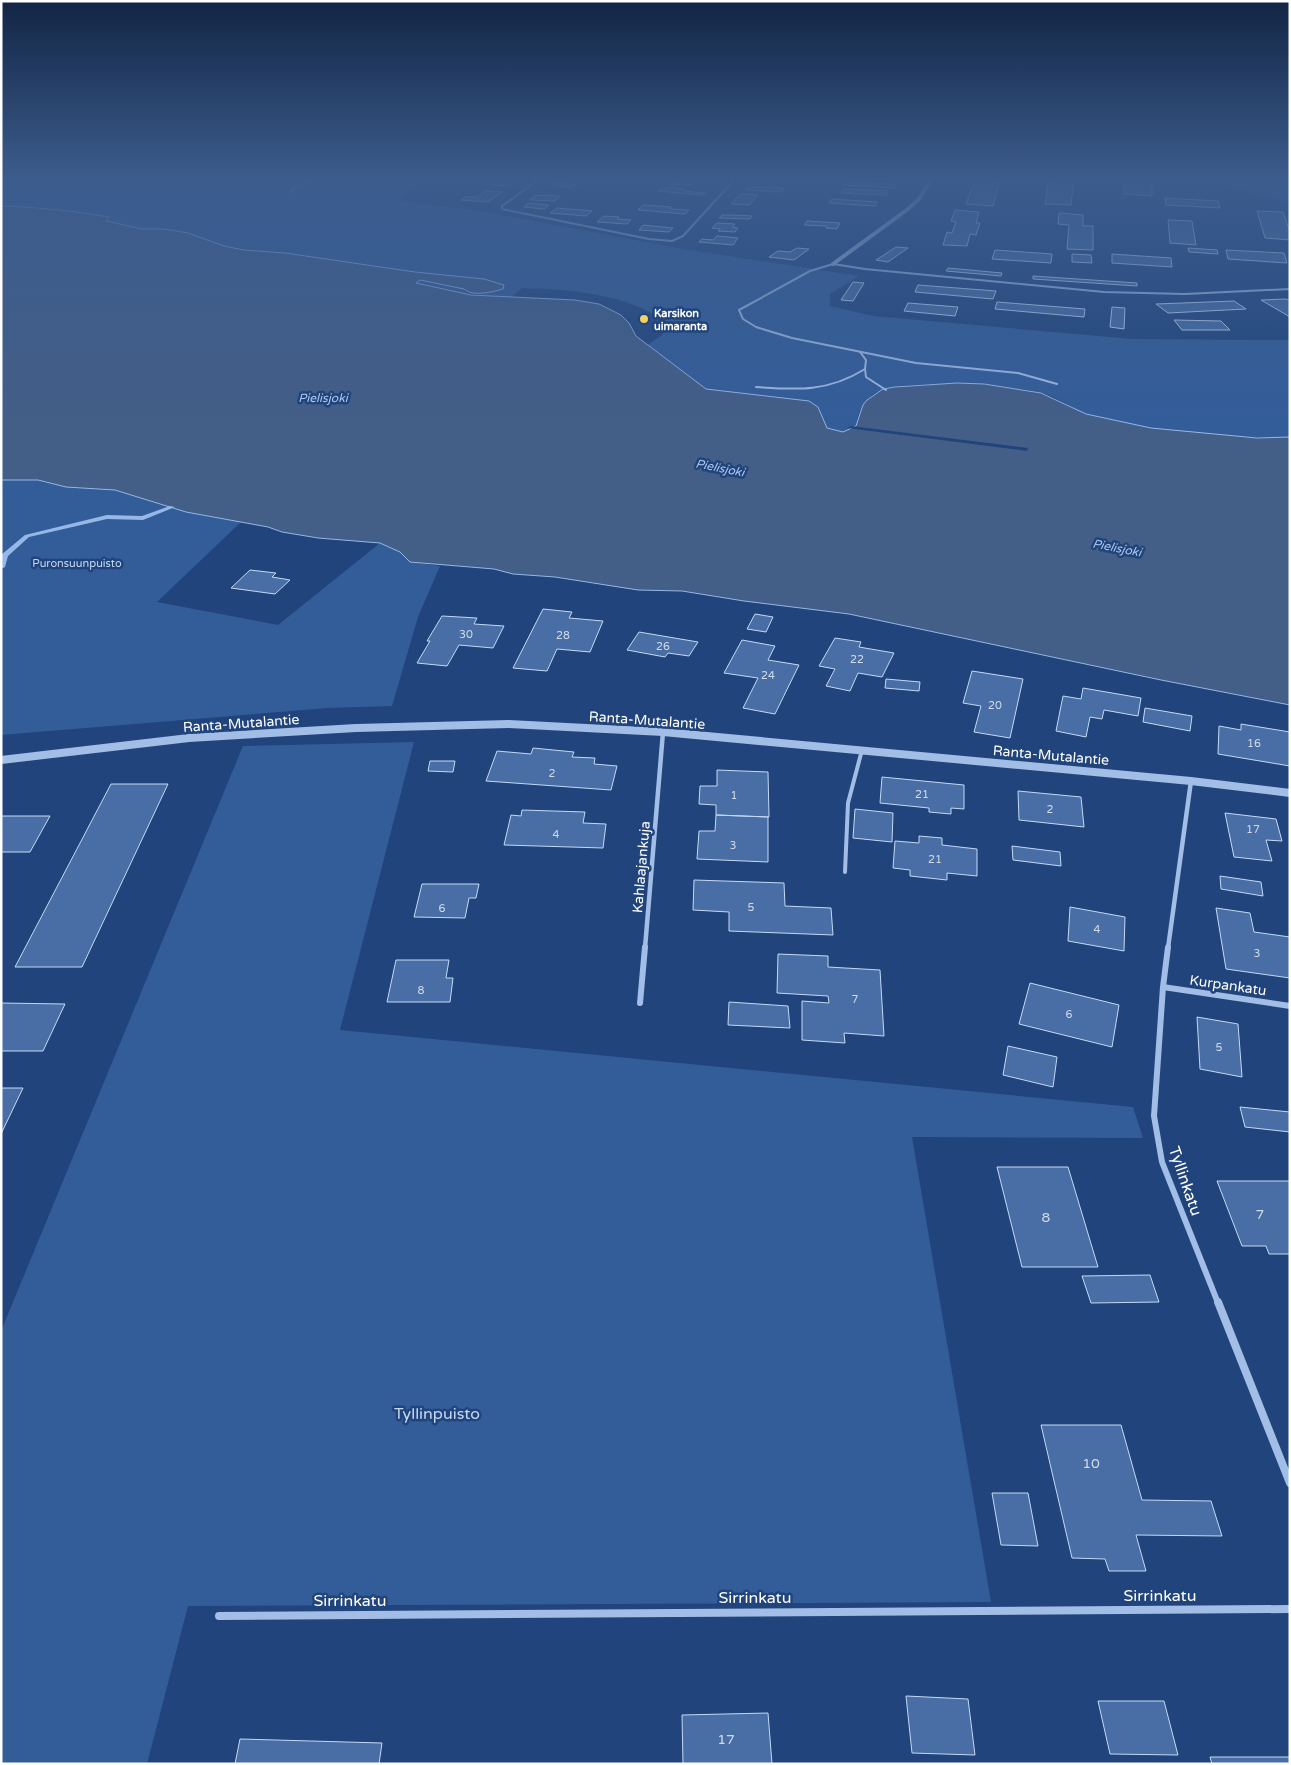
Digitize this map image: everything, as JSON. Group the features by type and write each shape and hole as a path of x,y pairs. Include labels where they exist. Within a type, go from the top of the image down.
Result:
{"street":[{"path":"833,264 838,260"},
{"path":"833,264 865,269 1104,292 1185,294 1290,289"},
{"name":"Ranta-Mutalantie","path":"1,760 188,738 356,728 509,724 663,732 1191,781 1290,793"},
{"name":"Kahlaajankuja","path":"640,1003 663,732"},
{"name":"Tyllinkatu","path":"1191,781 1163,987 1154,1116 1162,1162 1290,1483"},
{"name":"Kurpankatu","path":"1163,987 1290,1006"},
{"name":"Sirrinkatu","path":"220,1616 1290,1609"}],"lane":[{"path":"833,264 810,271 739,310 743,319 756,327 792,338 916,364 1018,373 1057,384"},
{"path":"860,352 866,360 866,377 886,390"},
{"path":"756,387 817,389 839,384 865,369"},
{"path":"844,872 848,803 862,750"}],"green space":[{"path":"335,260 757,260 859,276 830,294 830,306 873,316 1133,339 1290,340 1290,437 1248,437 1141,427 1087,415 1039,392 1003,387 954,384 907,386 887,389 874,394 864,404 856,426 843,432 827,428 818,407 706,389 647,345 661,336 670,324 635,306 599,295 561,290 522,288 511,297 459,293 416,284 420,280 464,289 468,292 491,292 503,289 483,279 415,272"},
{"name":"Puronsuunpuisto","path":"1,480 38,480 66,487 115,490 186,512 241,522 157,602 278,625 380,543 400,552 410,562 440,566 418,617 392,706 328,708 1,735"},
{"name":"Tyllinpuisto","path":"414,742 340,1030 1133,1107 1143,1138 912,1137 991,1602 188,1606 147,1764 1,1764 1,1331 243,746"}],"water":[{"name":"Pielisjoki","path":"1,260 335,260 415,272 484,279 504,285 503,289 472,293 464,289 420,280 416,283 471,295 575,300 599,304 621,315 629,323 636,336 706,389 809,401 818,407 827,428 843,432 856,426 863,405 883,389 957,383 984,384 1041,393 1086,414 1151,428 1257,438 1290,437 1290,705 1161,680 849,614 682,591 638,590 555,577 513,574 494,569 410,562 400,552 380,543 318,538 282,532 268,527 186,512 115,490 66,487 38,480 1,480"}],"pier":[{"path":"851,426 1028,448 1027,451 847,428"}],"building":[{"path":"1012,260 1051,260 1051,263"},
{"path":"1072,260 1092,260 1092,263 1072,262"},
{"path":"1112,260 1171,260 1172,267 1112,263"},
{"path":"1248,260 1286,260 1287,263"},
{"path":"948,268 1002,273 1001,276 946,271"},
{"path":"1033,276 1137,283 1137,286 1033,279"},
{"path":"853,282 864,283 853,301 841,300"},
{"path":"918,285 996,291 993,299 915,292"},
{"path":"1286,299 1290,301 1290,317 1261,300"},
{"path":"1234,301 1246,309 1168,313 1156,304"},
{"path":"997,302 1085,309 1084,317 995,309"},
{"path":"908,303 958,307 955,316 904,311"},
{"path":"1112,307 1125,308 1124,329 1110,327"},
{"path":"1174,320 1221,321 1230,330 1182,330"},
{"path":"250,570 276,573 272,577 290,580 275,594 231,588"},
{"path":"543,609 572,612 569,618 603,621 590,652 557,649 547,671 513,668"},
{"path":"755,614 773,617 766,632 747,629"},
{"path":"442,616 477,618 474,624 504,626 493,648 459,645 447,666 417,663 430,641 427,641"},
{"path":"639,632 698,642 689,656 668,653 665,657 627,650"},
{"path":"835,638 861,642 859,647 894,653 882,677 858,673 850,691 826,686 835,669 819,666"},
{"path":"742,640 775,646 768,660 799,665 775,714 743,708 758,678 724,673"},
{"path":"972,671 1023,679 1010,738 974,732 981,706 963,703"},
{"path":"886,679 920,682 919,691 885,688"},
{"path":"1083,688 1141,698 1138,716 1104,710 1102,719 1090,717 1086,737 1056,731 1063,696 1081,699"},
{"path":"1145,708 1192,716 1190,731 1143,722"},
{"path":"1241,724 1290,732 1290,766 1218,754 1219,726 1241,730"},
{"path":"533,748 574,752 572,757 595,758 594,764 617,766 611,790 486,781 497,751 531,754"},
{"path":"430,761 455,761 453,772 428,771"},
{"path":"717,770 768,772 769,817 716,815 716,805 699,804 700,786 717,786"},
{"path":"882,777 964,785 964,809 951,808 951,814 929,812 929,808 880,803"},
{"path":"111,784 168,784 82,967 15,967"},
{"path":"1018,791 1081,797 1084,827 1019,820"},
{"path":"855,809 893,813 892,842 853,838"},
{"path":"522,810 585,812 583,823 606,824 603,848 504,845 511,815 521,816"},
{"path":"1225,813 1276,819 1282,841 1266,840 1272,861 1234,857"},
{"path":"716,815 768,817 768,862 697,859 699,831 715,831"},
{"path":"1,816 50,816 30,852 1,852"},
{"path":"919,836 942,838 942,845 977,849 977,876 947,873 947,880 910,876 910,870 893,868 895,841 919,843"},
{"path":"1012,846 1060,852 1061,866 1013,860"},
{"path":"1220,876 1261,882 1263,896 1221,889"},
{"path":"694,880 784,883 785,906 831,908 833,935 729,931 729,912 693,910"},
{"path":"422,884 479,884 476,898 469,898 465,918 414,917"},
{"path":"1070,907 1125,917 1124,951 1068,941"},
{"path":"1216,908 1250,913 1254,932 1290,937 1290,978 1226,969"},
{"path":"778,954 828,956 828,967 880,970 884,1036 844,1033 845,1043 802,1040 802,1001 829,1003 828,996 777,993"},
{"path":"396,960 449,960 446,978 453,978 450,1002 387,1002"},
{"path":"1030,983 1119,1005 1112,1047 1019,1024"},
{"path":"729,1002 788,1006 790,1028 728,1025"},
{"path":"1,1003 65,1004 43,1051 1,1051"},
{"path":"1197,1017 1238,1024 1242,1077 1200,1069"},
{"path":"1008,1046 1057,1057 1053,1087 1003,1075"},
{"path":"1,1088 23,1088 1,1134"},
{"path":"1240,1107 1290,1112 1290,1132 1245,1127"},
{"path":"997,1167 1068,1167 1098,1267 1022,1267"},
{"path":"1217,1181 1290,1181 1290,1254 1269,1254 1266,1246 1242,1246"},
{"path":"1150,1275 1159,1302 1091,1303 1082,1276"},
{"path":"1041,1425 1121,1425 1142,1500 1211,1501 1222,1536 1136,1535 1146,1571 1109,1571 1105,1559 1072,1558"},
{"path":"992,1493 1028,1493 1038,1546 1001,1545"},
{"path":"906,1696 968,1699 975,1755 912,1753"},
{"path":"1098,1701 1164,1701 1178,1755 1110,1754"},
{"path":"768,1713 772,1764 683,1764 682,1715"},
{"path":"240,1739 382,1743 379,1764 235,1764"},
{"path":"1210,1757 1290,1757 1290,1764 1212,1764"}],"waterway":[{"path":"1,567 5,555 27,536 107,517 143,518 172,507"}],"place":[{"name":"Karsikon uimaranta","path":"644,319"}]}
